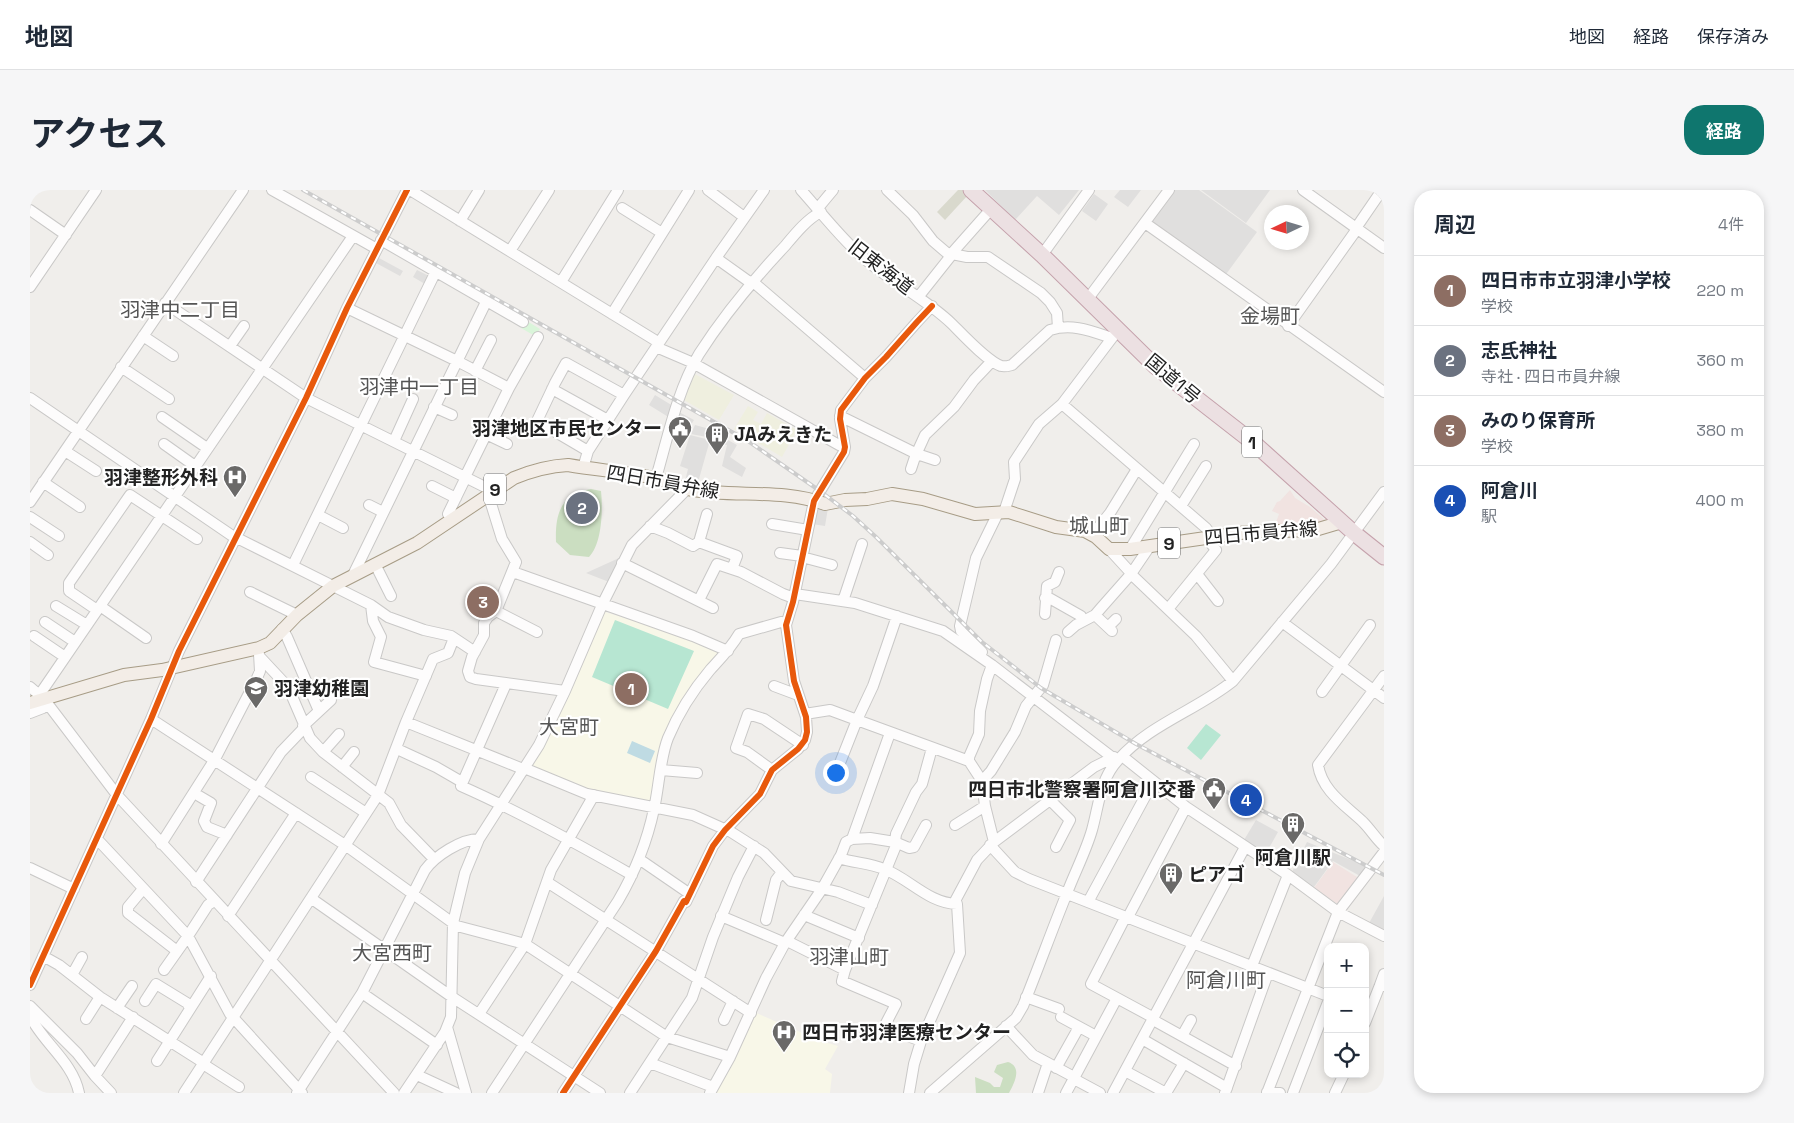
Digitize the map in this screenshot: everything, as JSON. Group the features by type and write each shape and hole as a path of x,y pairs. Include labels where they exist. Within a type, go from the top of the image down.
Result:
{"highway":[{"name":"国道1号","path":"971,190 1042,255 1087,300 1114,334 1255,444 1354,534 1384,557"}],"main road":[{"name":"四日市員弁線","path":"38,699 124,675 259,652 296,615 333,586 417,543 490,492 514,478 534,470 559,466 656,478 687,489 740,494 759,493 814,500 830,504 846,500 867,500 896,494 975,514 1001,512 1020,515 1056,527 1085,531 1108,549 1130,549 1247,532 1315,530 1342,522"}],"street":[{"path":"30,287 96,190"},
{"path":"30,502 243,190"},
{"path":"272,190 353,236 379,245 436,271 524,322"},
{"path":"30,985 151,719 179,651 306,398 347,308 409,190 561,282 657,345 845,447"},
{"path":"460,221 480,190"},
{"path":"510,251 549,190"},
{"path":"561,282 618,190"},
{"path":"612,314 689,190"},
{"path":"708,190 744,217"},
{"path":"583,468 588,451 624,395 764,190"},
{"name":"旧東海道","path":"801,190 856,252 886,276 932,306 992,361"},
{"path":"656,478 678,401 693,364 712,334 751,282 801,228 816,215 833,190"},
{"path":"887,190 913,215 933,241 952,255 974,258 988,257 1046,297 1057,312 1058,328"},
{"path":"1042,255 1089,190"},
{"path":"1087,300 1169,190"},
{"path":"1303,190 1384,248"},
{"path":"1288,326 1382,190"},
{"path":"622,208 662,234"},
{"path":"919,296 952,253 991,209"},
{"path":"30,210 66,235"},
{"path":"1145,223 1288,326 1384,392"},
{"path":"38,699 174,496 353,236"},
{"path":"716,258 751,282 865,378"},
{"path":"293,565 436,271"},
{"path":"353,575 487,300"},
{"path":"165,303 306,398 465,477 490,492 502,539 516,562 496,611 484,623 484,635 468,671 470,677 506,684 565,691"},
{"path":"563,1093 656,951 684,902 686,902 713,846 725,830 760,794 772,770 803,744 807,732 804,714 794,681 786,623 794,596 814,500 844,452 841,410 865,378 932,306"},
{"path":"347,308 458,361 509,388"},
{"path":"230,346 244,326"},
{"path":"912,469 925,435 954,407 974,380 992,361 1004,366 1012,365 1050,330 1058,328 1081,328 1114,334 1062,404 1039,424 1014,462 1015,479 1001,512 976,558 960,626 961,630 991,660 981,704 979,734 969,761"},
{"path":"143,336 173,356"},
{"path":"448,514 509,388 538,337"},
{"path":"475,371 491,340"},
{"path":"588,451 537,421 566,363 624,395"},
{"path":"122,367 169,399"},
{"path":"552,389 608,420"},
{"path":"30,398 236,537 371,605 388,617 454,638 475,652"},
{"path":"394,441 413,399"},
{"path":"1062,404 1206,528 1216,550 1168,609"},
{"path":"434,407 452,415"},
{"path":"840,416 917,454 935,460"},
{"path":"162,417 208,448"},
{"path":"486,434 507,444"},
{"path":"164,444 195,466"},
{"path":"1130,549 1194,444"},
{"path":"65,451 96,471"},
{"path":"1181,506 1206,466"},
{"path":"1092,535 1110,513 1137,469"},
{"path":"43,482 80,507"},
{"path":"432,486 456,498"},
{"path":"404,1093 437,1045 447,1027 452,1011 453,923 465,873 479,839 539,745 565,691 602,605 632,545 687,489"},
{"path":"954,903 977,860 992,844 1048,799 1094,767 1117,758 1163,723 1198,705 1234,681 1354,534 1384,492"},
{"path":"146,638 69,591 69,583 130,495 197,540"},
{"path":"368,505 383,512"},
{"path":"650,526 668,532 693,546 698,542 707,514"},
{"path":"318,515 343,528"},
{"path":"30,517 59,536"},
{"path":"772,524 808,530"},
{"path":"30,542 48,555"},
{"path":"698,542 737,556 732,569"},
{"path":"843,601 862,544"},
{"path":"1068,632 1095,615 1131,573 1150,546"},
{"path":"1108,549 1196,636 1234,681"},
{"path":"780,553 832,565"},
{"path":"622,563 713,608"},
{"path":"375,564 391,596"},
{"path":"699,600 717,564 741,572 783,594 855,603 943,631 1186,807 1288,875 1338,912 1384,936"},
{"path":"513,572 693,636 728,651"},
{"path":"1045,614 1047,586 1055,582 1059,572"},
{"path":"1196,574 1218,602"},
{"path":"250,592 296,615"},
{"path":"1045,598 1051,599 1081,616 1083,621"},
{"path":"371,605 373,621 381,637 374,662 426,676"},
{"path":"56,606 87,625"},
{"path":"496,611 537,632"},
{"path":"1095,615 1110,629 1116,619"},
{"path":"834,778 872,686 897,616"},
{"path":"45,622 75,642"},
{"path":"492,1093 618,901 632,875 646,842 667,740 681,712 739,634 781,622 786,623"},
{"path":"1282,622 1384,698"},
{"path":"1322,692 1370,625"},
{"path":"282,629 319,711"},
{"path":"34,636 65,657"},
{"path":"184,1093 378,795 433,659 448,653 454,638"},
{"path":"982,781 991,771 1015,732 1026,706 1043,685 1056,640"},
{"path":"259,652 288,687 310,738 323,752 389,803 401,825 434,859"},
{"path":"161,844 215,760 257,678 260,671 259,652"},
{"path":"1384,676 1318,765 1320,774 1330,792 1384,846"},
{"path":"506,684 461,786 501,803 632,875"},
{"path":"774,686 798,695"},
{"path":"30,688 117,795 161,844 394,1093"},
{"path":"30,713 43,708 38,699"},
{"path":"196,882 281,752 331,700"},
{"path":"804,714 830,710 969,761 982,781 984,806 992,844 1015,872 1038,883 1324,994"},
{"path":"772,770 746,752 736,748 748,714 764,719 803,744"},
{"path":"151,719 345,845 457,926 525,944 667,1037 730,1057"},
{"path":"406,722 594,795 693,815 764,852 791,881 838,892 872,905"},
{"path":"852,838 890,733"},
{"path":"323,752 339,734"},
{"path":"921,1040 884,1027 896,1004 842,981 886,870 896,842 896,834 916,792 922,784 932,748"},
{"path":"396,749 436,767 462,782"},
{"path":"342,767 354,752"},
{"path":"930,1093 1016,1018 1092,830 1102,788 1117,758"},
{"path":"661,770 697,774"},
{"path":"311,777 366,813"},
{"path":"1088,902 1153,782"},
{"path":"194,794 211,803 204,821 208,827 227,835"},
{"path":"479,1014 525,944 551,870 594,795"},
{"path":"1048,799 1070,820 1056,847"},
{"path":"955,825 984,806"},
{"path":"1186,807 1091,984 1236,1066"},
{"path":"228,916 296,813"},
{"path":"650,1063 711,1090 730,1057 766,978 786,942 822,889 846,842 852,838 870,838 896,842 909,848 914,847 926,825"},
{"path":"97,839 188,936 233,1018 299,1092 362,993 425,870 434,859 466,841 479,839"},
{"path":"630,1093 692,998 713,937 754,846"},
{"path":"1113,1093 1244,847"},
{"path":"1280,1093 1267,1093 1338,912 1384,852"},
{"path":"839,858 873,865 886,870 937,900 949,904 954,903"},
{"path":"639,859 690,894"},
{"path":"30,868 74,889"},
{"path":"766,920 776,880 782,872"},
{"path":"1252,966 1288,875"},
{"path":"548,882 751,1013"},
{"path":"143,888 128,907 128,913 177,951"},
{"path":"312,899 452,997 600,1093"},
{"path":"164,970 208,905 214,901"},
{"path":"909,1093 914,1064 921,1040 960,954 957,904 954,903"},
{"path":"804,915 859,938"},
{"path":"722,916 786,942 845,970"},
{"path":"43,956 72,975 100,997 170,1040 239,1087"},
{"path":"72,975 82,957"},
{"path":"1142,1040 1184,1063 1226,1091 1268,973"},
{"path":"1369,1008 1382,985 1384,974"},
{"path":"157,1061 211,976"},
{"path":"145,1001 156,984 187,1003 190,1008"},
{"path":"118,1008 132,986"},
{"path":"362,993 437,1045"},
{"path":"86,1019 100,997"},
{"path":"1026,997 1060,1013 1079,1027 1096,1036"},
{"path":"1066,1093 1117,998"},
{"path":"724,1020 733,1001"},
{"path":"30,1006 77,1053 95,1076 112,1093"},
{"path":"1293,1093 1324,1012"},
{"path":"30,1016 39,1031 70,1069 77,1083 79,1093"},
{"path":"95,1076 133,1017"},
{"path":"1182,1036 1191,1020"},
{"path":"1006,1026 1033,1055 1100,1093"},
{"path":"447,1027 466,1093"},
{"path":"1038,1093 1052,1066 1079,1027"},
{"path":"1125,1071 1166,1093 1184,1063"},
{"path":"417,1075 456,1093"},
{"path":"1336,1093 1342,1078"}],"shaded area":[{"path":"958,190 962,190 968,195 945,220 937,212"},
{"path":"985,190 1079,190 1059,215 1037,196 1015,220"},
{"path":"1120,190 1141,190 1128,207 1114,197"},
{"path":"1172,190 1199,190 1257,232 1224,277 1149,222"},
{"path":"1201,190 1270,190 1246,223"},
{"path":"1094,194 1108,204 1096,221 1082,211"},
{"path":"379,258 403,271 400,276 376,263"},
{"path":"417,270 429,276 425,284 413,277"},
{"path":"655,395 673,406 670,418 649,405"},
{"path":"677,411 694,420 689,428 674,423"},
{"path":"695,425 706,428 737,445 730,457 746,468 742,477 722,466 727,445 712,442 712,438 691,434"},
{"path":"690,435 710,440 697,486 684,485 688,469 680,466"},
{"path":"1290,490 1295,498 1310,507 1326,521 1322,524 1274,528 1279,514 1272,511 1277,502"},
{"path":"815,506 828,508 825,526 812,524"},
{"path":"622,557 609,582 586,573 619,558"},
{"path":"605,612 674,633 712,647 721,654 673,716 652,804 585,790 530,766 547,736"},
{"path":"1256,820 1278,832 1265,855 1244,840"},
{"path":"1307,842 1366,866 1360,876 1333,861 1314,887 1292,872"},
{"path":"1333,862 1360,879 1341,903 1336,903 1314,888"},
{"path":"1384,896 1384,930 1382,932 1368,925"},
{"name":"四日市羽津医療センター","path":"754,1012 821,1041 838,1046 825,1069 832,1074 830,1093 712,1093"}],"green space":[{"path":"527,321 540,329 535,336 521,328"},
{"path":"691,372 734,395 719,420 682,399"},
{"path":"748,406 758,412 753,420 761,424 767,413 797,430 782,457 734,429"},
{"path":"591,489 601,491 602,517 597,544 589,557 570,555 556,542 559,514 566,500 573,495"},
{"path":"615,620 694,651 668,709 592,677"},
{"path":"1206,724 1221,735 1201,760 1187,748"},
{"path":"1008,1062 1013,1064 1016,1072 1015,1081 1009,1093 976,1093 975,1077 990,1083 994,1087 1000,1087 1003,1078 994,1072 997,1065"}],"water":[{"path":"632,741 655,751 650,763 627,753"}],"railway":[{"path":"303,190 748,441 853,516 982,642 1041,688 1136,744 1384,875"}],"cycle path":[{"path":"30,985 151,719 179,651 306,398 347,308 407,190"},
{"path":"563,1093 656,951 684,901 686,902 713,846 725,830 760,794 772,770 798,749 805,740 807,732 806,717 794,681 786,625 793,602 814,501 844,452 845,447 840,419 841,410 865,378 932,306"}],"place":[{"name":"羽津地区市民センター","path":"680,449"},
{"name":"JAみえきた","path":"717,455"},
{"name":"羽津整形外科","path":"235,498"},
{"name":"志氐神社","path":"582,508"},
{"name":"みのり保育所","path":"483,602"},
{"name":"四日市市立羽津小学校","path":"631,689"},
{"name":"羽津幼稚園","path":"256,709"},
{"name":"阿倉川","path":"1246,800"},
{"name":"四日市北警察署阿倉川交番","path":"1214,810"},
{"name":"阿倉川駅","path":"1293,845"},
{"name":"ピアゴ","path":"1171,895"},
{"name":"四日市羽津医療センター","path":"784,1053"}],"district":[{"name":"羽津中二丁目","path":"180,310"},
{"name":"金場町","path":"1270,316"},
{"name":"羽津中一丁目","path":"419,387"},
{"name":"城山町","path":"1099,526"},
{"name":"大宮町","path":"569,727"},
{"name":"大宮西町","path":"392,953"},
{"name":"羽津山町","path":"849,957"},
{"name":"阿倉川町","path":"1226,980"}]}
